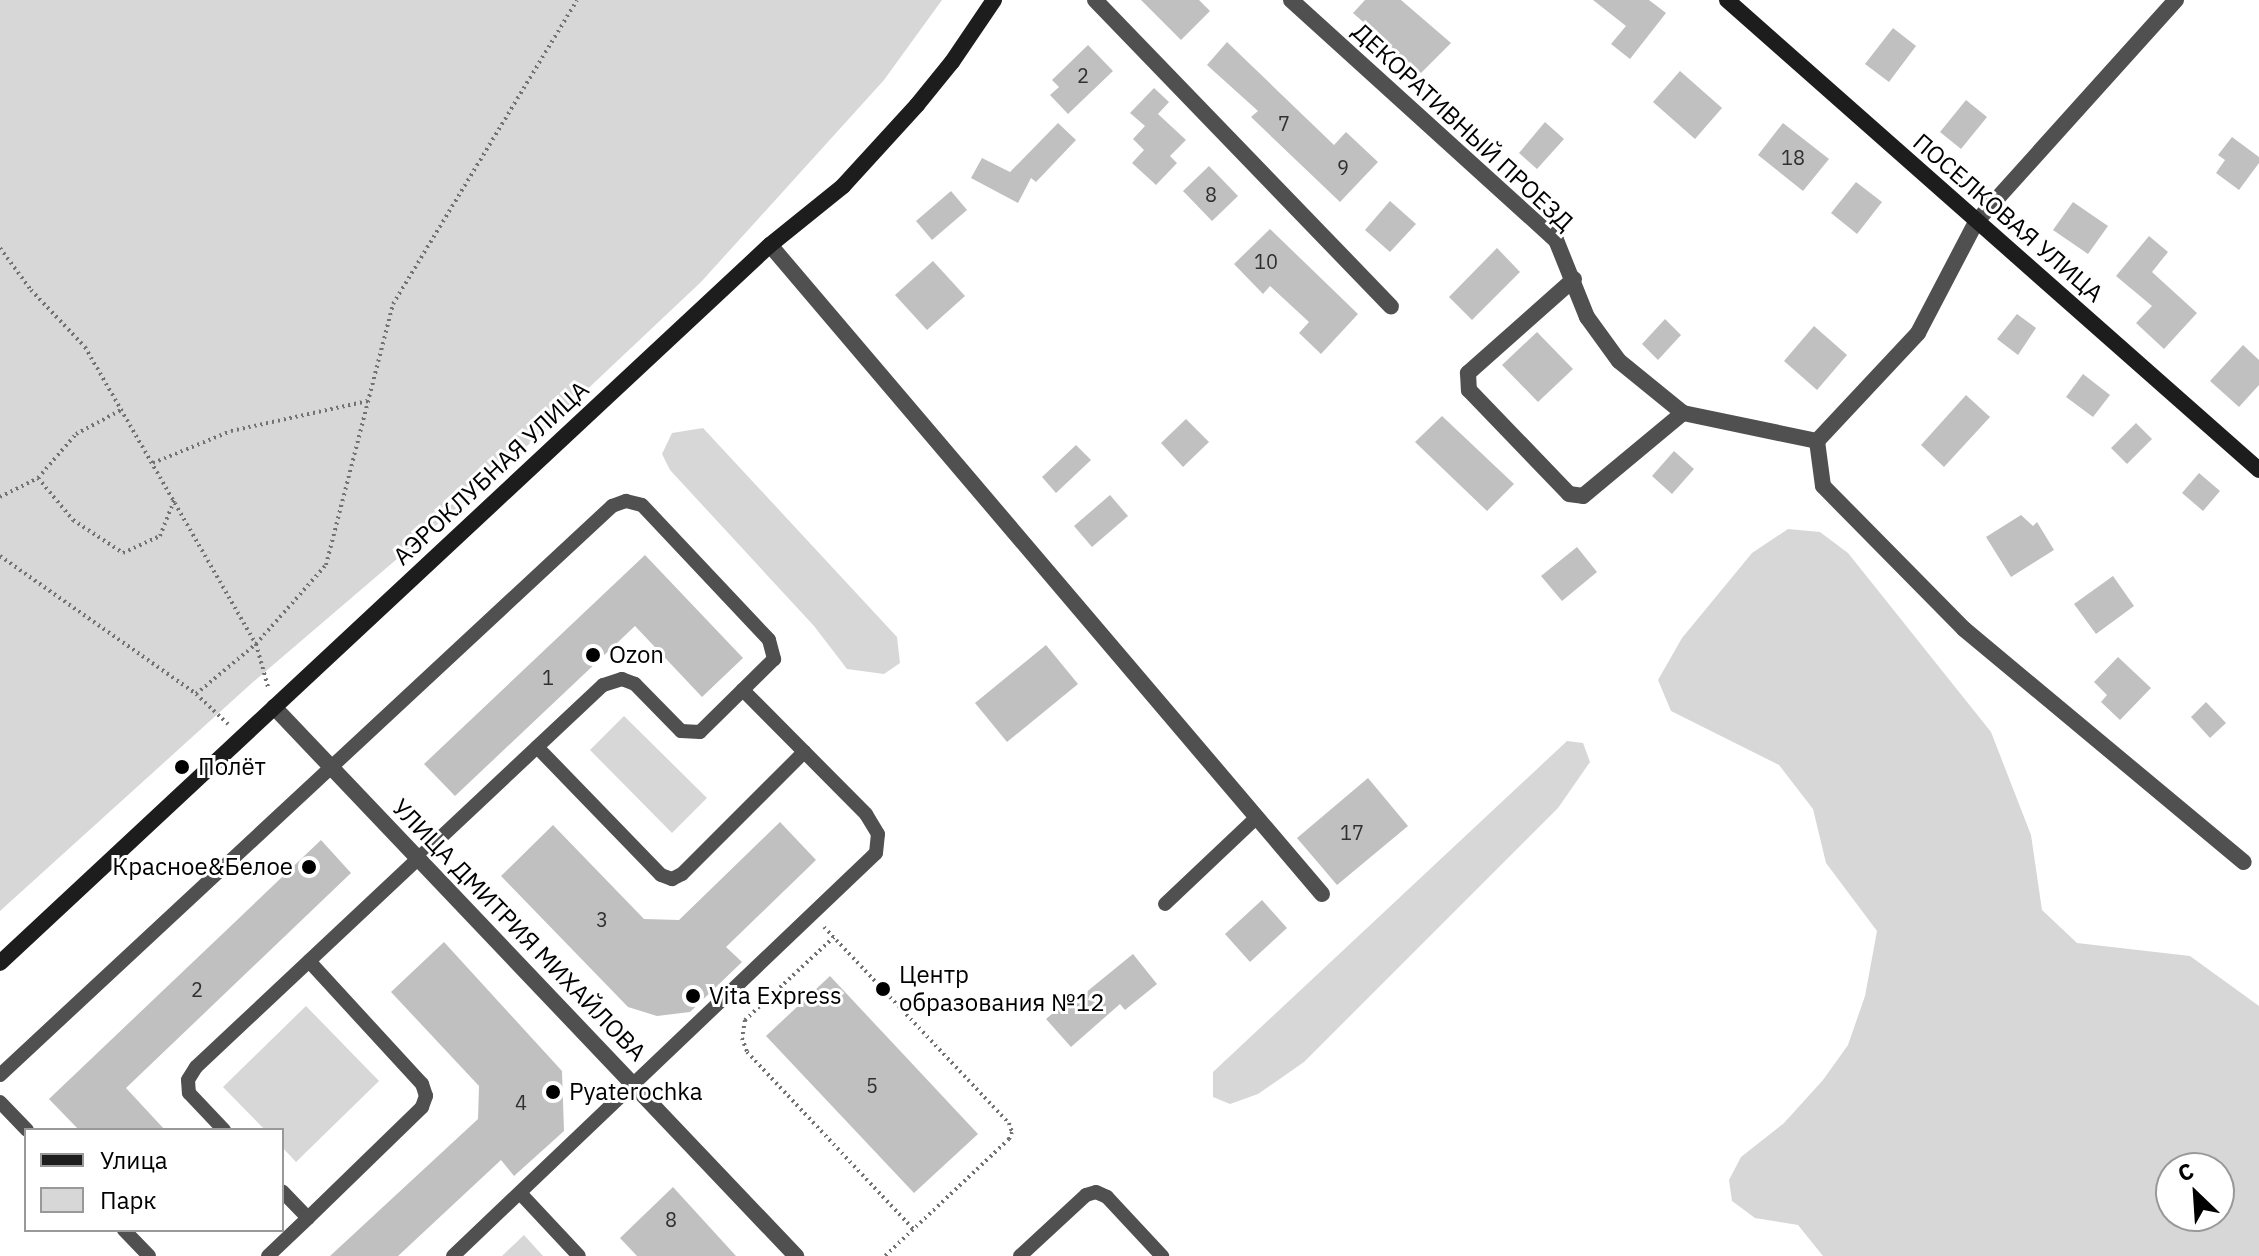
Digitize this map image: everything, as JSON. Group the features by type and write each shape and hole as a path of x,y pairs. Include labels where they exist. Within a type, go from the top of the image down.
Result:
{"street":[{"name":"АЭРОКЛУБНАЯ УЛИЦА","path":"0,963 770,245 843,186 952,62 994,0"},
{"path":"1095,0 1391,307"},
{"name":"ДЕКОРАТИВНЫЙ ПРОЕЗД","path":"1291,0 1556,240 1587,317 1619,361 1683,413 1817,441"},
{"name":"ПОСЕЛКОВАЯ УЛИЦА","path":"1727,0 2259,470"},
{"path":"2176,0 1976,222 1918,333 1817,441 1823,486 1964,629 2244,862"},
{"path":"770,245 1322,894"},
{"path":"1574,279 1468,373 1469,390 1569,494 1583,496 1683,413"},
{"name":"УЛИЦА ДМИТРИЯ МИХАЙЛОВА","path":"274,707 796,1256"}],"lane":[{"path":"0,1075 612,506 626,501 642,505 769,640 774,659 700,732 681,731 643,690 622,679 603,685 196,1067 188,1080 189,1093 222,1128"},
{"path":"453,1256 871,861 878,834 866,814 743,690"},
{"path":"537,747 661,875 672,879 682,874 804,752"},
{"path":"1165,904 1257,817"},
{"path":"268,1256 422,1107 426,1096 422,1084 309,961"},
{"path":"0,1102 25,1128"},
{"path":"1020,1256 1086,1195 1096,1192 1107,1197 1162,1256"},
{"path":"284,1193 308,1218"},
{"path":"520,1193 579,1256"},
{"path":"126,1232 149,1256"}],"path":[{"path":"196,694 256,644 326,565 393,304 577,0"},
{"path":"0,248 31,290 85,347 123,409 256,644 274,707"},
{"path":"153,463 231,431 368,401"},
{"path":"0,497 38,478 76,434 123,409"},
{"path":"38,478 73,520 123,553 160,536 175,498"},
{"path":"0,556 196,694 242,737"},
{"path":"814,915 1009,1123 1012,1132 1009,1139 885,1256"},
{"path":"834,937 745,1020 742,1038 747,1052 913,1229"}],"green space":[{"path":"0,0 942,0 884,80 701,282 508,464 253,682 0,911"},
{"path":"703,428 897,637 900,663 884,674 847,669 814,626 670,470 662,454 672,433"},
{"path":"1788,529 1820,532 1848,553 1991,732 2031,835 2042,910 2077,943 2190,956 2259,1006 2259,1256 1823,1256 1798,1225 1755,1218 1732,1201 1729,1180 1741,1157 1784,1123 1823,1080 1848,1045 1865,996 1877,931 1826,863 1813,809 1779,765 1671,711 1658,680 1682,638 1752,553"},
{"path":"624,716 707,798 672,833 590,750"},
{"path":"1567,741 1583,743 1590,762 1558,808 1304,1062 1258,1094 1230,1104 1213,1097 1213,1072"},
{"path":"306,1006 379,1081 296,1162 284,1149 284,1128 263,1128 223,1087"},
{"path":"524,1235 543,1256 502,1256"}],"building":[{"path":"1141,0 1199,0 1210,11 1181,40"},
{"path":"1365,0 1401,0 1451,43 1421,73 1353,13"},
{"path":"1593,0 1649,0 1666,13 1630,59 1611,44 1626,26"},
{"path":"1893,28 1916,46 1889,82 1865,64"},
{"path":"1227,42 1334,145 1346,132 1378,162 1340,202 1251,117 1258,111 1207,65"},
{"path":"1088,45 1113,71 1068,114 1050,95 1059,87 1052,80"},
{"path":"1680,71 1722,108 1695,139 1653,102"},
{"path":"1154,88 1169,102 1158,114 1186,140 1170,156 1177,163 1156,185 1132,163 1144,150 1133,139 1145,126 1130,113"},
{"path":"1966,100 1987,117 1961,149 1940,132"},
{"path":"1545,122 1564,139 1537,169 1519,153"},
{"path":"1058,123 1076,140 1036,182 1031,178 1018,203 971,178 982,158 1010,172"},
{"path":"1783,123 1829,159 1803,191 1758,155"},
{"path":"2232,137 2259,157 2259,163 2239,190 2216,173 2225,160 2218,155"},
{"path":"1209,166 1238,196 1212,221 1183,191"},
{"path":"1856,182 1882,202 1857,234 1831,213"},
{"path":"951,191 967,210 932,240 916,221"},
{"path":"1390,201 1416,224 1390,252 1365,230"},
{"path":"2073,202 2108,226 2088,254 2053,230"},
{"path":"1270,229 1358,314 1321,354 1299,333 1309,322 1270,286 1263,294 1234,264"},
{"path":"2149,236 2168,252 2152,272 2197,313 2164,349 2136,323 2152,306 2116,276"},
{"path":"1497,248 1520,272 1472,320 1449,297"},
{"path":"933,261 965,296 927,330 895,295"},
{"path":"2017,314 2036,328 2018,355 1997,339"},
{"path":"1665,319 1681,335 1658,360 1642,344"},
{"path":"1814,326 1847,355 1817,390 1784,361"},
{"path":"1537,332 1573,369 1538,402 1502,365"},
{"path":"2243,345 2259,360 2259,385 2239,407 2210,381"},
{"path":"2083,374 2110,395 2093,417 2066,397"},
{"path":"1966,395 1990,417 1944,467 1921,445"},
{"path":"1442,416 1514,484 1487,511 1415,442"},
{"path":"1186,419 1209,442 1183,467 1161,443"},
{"path":"2136,423 2152,439 2127,464 2111,448"},
{"path":"1076,445 1091,460 1056,493 1042,477"},
{"path":"1674,451 1694,469 1672,494 1652,476"},
{"path":"2199,473 2220,491 2203,511 2182,493"},
{"path":"1110,495 1128,516 1092,547 1074,526"},
{"path":"2021,515 2033,526 2037,522 2054,550 2011,577 1986,537"},
{"path":"1577,547 1597,572 1562,601 1541,576"},
{"path":"645,555 743,658 702,697 635,626 455,796 424,764"},
{"path":"2113,576 2134,606 2096,634 2074,604"},
{"path":"1046,645 1078,684 1007,742 975,703"},
{"path":"2118,657 2151,688 2120,720 2101,702 2107,695 2094,682"},
{"path":"2206,702 2226,723 2210,738 2191,717"},
{"path":"1368,778 1408,826 1337,885 1297,838"},
{"path":"780,822 816,860 726,947 742,962 690,1012 657,1016 628,1007 501,876 553,825 644,919 679,920"},
{"path":"321,840 351,873 126,1088 163,1128 77,1128 49,1099"},
{"path":"1262,900 1287,928 1250,962 1225,934"},
{"path":"444,942 562,1071 564,1131 514,1176 501,1160 398,1256 330,1256 478,1119 479,1086 391,992"},
{"path":"1133,954 1157,984 1125,1010 1120,1004 1071,1047 1046,1019 1075,994 1079,998"},
{"path":"830,976 978,1134 914,1193 766,1036"},
{"path":"673,1187 736,1256 637,1256 620,1238"}],"place":[{"name":"Ozon","path":"593,655"},
{"name":"Полёт","path":"182,767"},
{"name":"Красное&Белое","path":"309,867"},
{"name":"Центр образования №12","path":"883,989"},
{"name":"Vita Express","path":"693,996"},
{"name":"Pyaterochka","path":"553,1092"}]}
